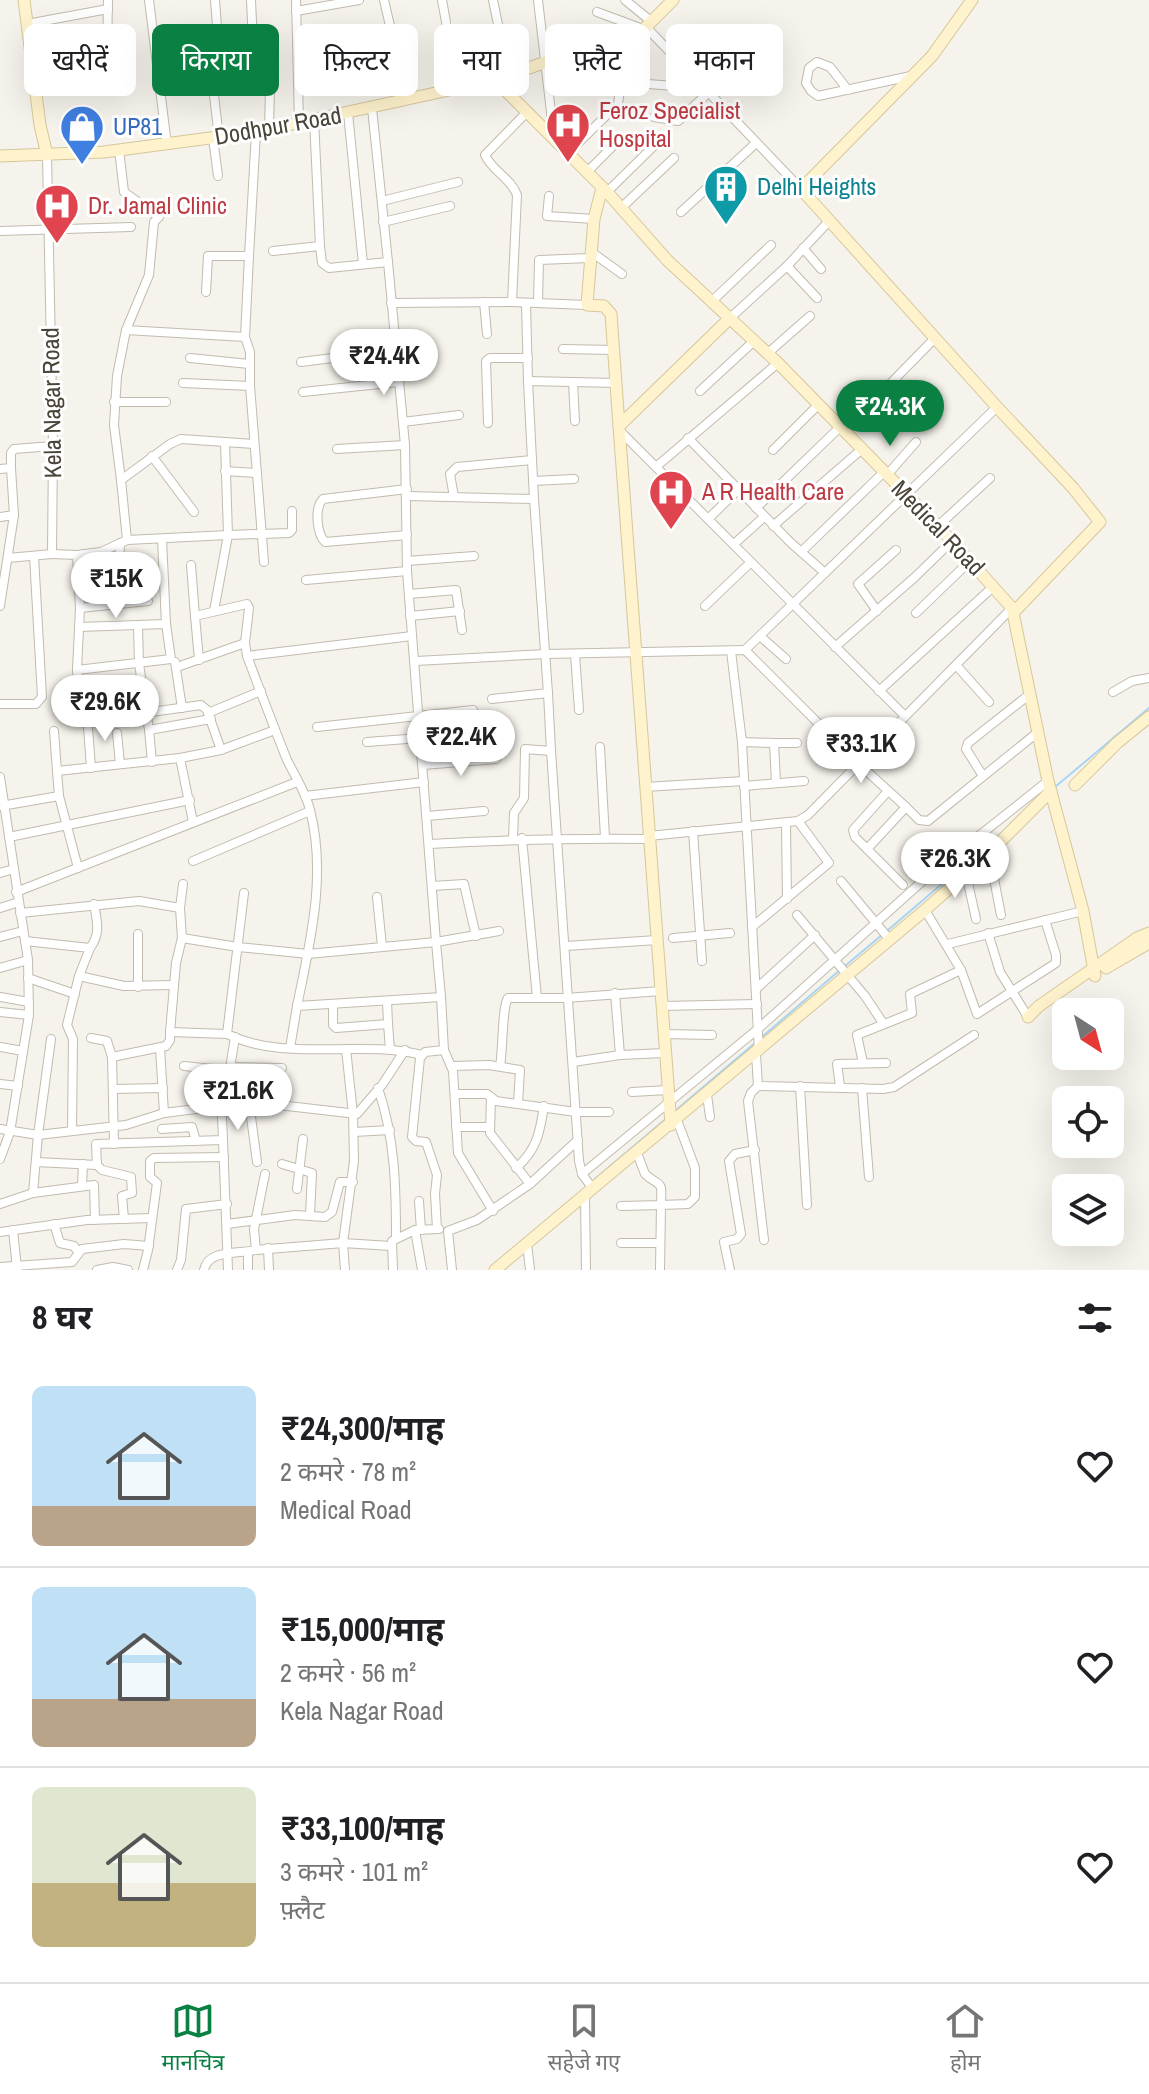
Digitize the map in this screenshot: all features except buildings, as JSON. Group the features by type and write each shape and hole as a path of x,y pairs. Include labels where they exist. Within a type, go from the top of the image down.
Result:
{"street":[{"path":"24,0 27,24 108,4 108,24"},
{"path":"149,0 167,145"},
{"path":"215,0 217,24"},
{"path":"218,176 212,78 216,74 254,65 251,0"},
{"path":"296,0 299,124"},
{"path":"296,11 359,0"},
{"path":"384,0 407,99"},
{"path":"442,0 446,22"},
{"path":"493,0 498,24"},
{"path":"538,0 545,54"},
{"path":"625,0 645,24"},
{"name":"Dodhpur Road","path":"649,24 673,0"},
{"path":"801,189 932,56 972,0"},
{"path":"597,12 640,24"},
{"path":"650,29 666,47"},
{"path":"848,90 830,67 817,62 809,68 806,83 818,96 848,90 912,76"},
{"name":"Dodhpur Road","path":"0,156 119,150 216,138 299,124 434,93"},
{"path":"36,96 47,155"},
{"path":"269,129 270,96"},
{"name":"Medical Road","path":"511,96 605,190 667,260 768,353 938,526 1013,610 1049,786 1083,911 1094,972"},
{"path":"550,96 555,139"},
{"path":"568,153 618,104 619,96"},
{"path":"654,117 678,121 700,96"},
{"path":"429,844 649,837 798,821 808,815 1100,522 1073,488 801,189 711,96"},
{"path":"372,108 405,445 410,616 416,661 442,1041 452,1066 458,1153 493,1211"},
{"path":"512,302 517,195 511,183 488,162 485,155 527,112"},
{"path":"348,113 363,264"},
{"path":"314,119 320,246 325,267 388,262"},
{"path":"256,132 245,337 250,352 264,562"},
{"path":"587,305 594,219 605,190 663,137"},
{"path":"587,172 620,139"},
{"path":"681,212 756,143"},
{"path":"118,604 123,541 114,402 126,330 149,275 154,222 159,217 124,192 119,150"},
{"name":"Kela Nagar Road","path":"47,155 52,554"},
{"path":"621,208 674,158"},
{"path":"382,201 458,182"},
{"path":"549,196 547,216 594,219"},
{"path":"383,222 450,206"},
{"path":"619,428 787,266 829,221"},
{"path":"0,231 131,227"},
{"path":"711,302 771,245"},
{"path":"273,251 320,246"},
{"path":"803,248 821,269"},
{"path":"538,303 539,260 590,255 622,274"},
{"path":"206,292 208,256 249,256"},
{"path":"787,266 817,298"},
{"path":"484,302 487,334"},
{"path":"391,303 512,302 604,306 609,309 668,1090 671,1115 695,1168 695,1197 688,1204 621,1206"},
{"path":"526,303 534,499 566,946 566,998 578,1140 587,1185 586,1270"},
{"path":"768,353 810,316"},
{"path":"126,330 245,337"},
{"path":"756,508 935,338"},
{"path":"700,391 754,341"},
{"path":"563,349 613,350"},
{"path":"301,362 395,350"},
{"path":"190,358 249,364"},
{"path":"488,423 488,359 528,358"},
{"path":"657,466 778,363"},
{"path":"528,381 616,383"},
{"path":"303,392 398,382"},
{"path":"573,382 575,421"},
{"path":"183,383 250,386"},
{"path":"114,402 166,402"},
{"path":"773,450 818,405"},
{"path":"416,661 545,654 745,650 997,407"},
{"path":"403,422 459,415"},
{"path":"619,428 905,716"},
{"path":"688,438 773,526 825,573"},
{"path":"121,480 181,439 254,444"},
{"path":"214,611 228,535 225,442"},
{"path":"801,552 916,442"},
{"path":"337,449 405,445"},
{"path":"0,606 14,515 11,453 14,449 53,446"},
{"path":"773,526 862,449"},
{"path":"152,456 194,512"},
{"path":"454,497 450,474 457,467 532,460"},
{"path":"0,469 11,468"},
{"path":"225,471 257,473"},
{"path":"938,526 990,478"},
{"path":"533,481 574,479"},
{"path":"708,519 738,490"},
{"path":"407,535 325,542 320,538 317,508 323,499 407,493 534,499"},
{"path":"8,558 101,552 123,541 291,532 292,511"},
{"path":"0,517 14,515"},
{"path":"734,544 764,517"},
{"path":"162,539 166,624 182,708"},
{"path":"835,647 952,541"},
{"path":"877,611 858,584 896,550"},
{"path":"77,555 80,608 77,670 79,689 86,700 91,768"},
{"path":"0,704 36,704 42,697 34,556"},
{"path":"306,580 474,556"},
{"path":"916,613 970,561"},
{"path":"705,606 751,562"},
{"path":"191,565 199,660"},
{"path":"879,691 994,586"},
{"path":"409,594 456,590 462,630"},
{"path":"80,608 148,601"},
{"path":"195,616 247,604 247,656 310,811 317,875 316,905 290,1048"},
{"path":"410,616 460,611"},
{"path":"79,627 166,624"},
{"path":"138,626 139,664 152,762"},
{"path":"247,656 412,636"},
{"path":"760,636 786,659"},
{"path":"77,670 199,660 245,643"},
{"path":"745,650 919,820 928,821 1038,732"},
{"path":"731,651 742,742 759,1042 758,1086 748,1101 764,1240"},
{"path":"575,654 579,710"},
{"path":"956,665 989,702"},
{"path":"1113,692 1132,681 1149,678"},
{"path":"149,730 210,716 261,691"},
{"path":"492,699 548,693"},
{"path":"983,776 966,749 968,743 1030,694"},
{"path":"87,721 201,705 210,716 221,750"},
{"path":"317,727 473,710"},
{"path":"1075,785 1117,743 1149,717"},
{"path":"57,771 180,758 221,750 275,730"},
{"path":"54,731 59,796 78,868"},
{"path":"117,733 120,764"},
{"path":"367,742 420,738"},
{"path":"742,742 797,743"},
{"path":"774,743 776,783"},
{"path":"600,747 605,838"},
{"path":"537,998 514,813 524,798 525,749 551,751"},
{"path":"180,758 193,822"},
{"path":"423,765 496,759"},
{"path":"0,777 3,822 9,837 28,960 29,1002 10,1132 0,1159"},
{"path":"645,787 804,781"},
{"path":"16,892 297,782"},
{"path":"305,796 424,782"},
{"path":"587,1185 637,1153 671,1115 707,1095 836,961 883,931 925,910 989,853 1049,786"},
{"path":"495,1270 587,1185 671,1115 759,1042 848,976 883,931 946,861 1049,786"},
{"path":"888,791 853,830 855,837 903,885"},
{"path":"2,805 59,796"},
{"path":"9,837 190,800"},
{"path":"867,849 906,807"},
{"path":"193,861 310,811"},
{"path":"427,816 484,811"},
{"path":"752,927 829,863 798,821"},
{"path":"786,824 787,899"},
{"path":"693,831 702,961"},
{"path":"0,852 11,849"},
{"path":"989,853 1001,915"},
{"path":"0,873 14,869"},
{"path":"966,874 976,919"},
{"path":"841,881 883,931"},
{"path":"112,1057 168,1044 173,985 182,938 180,908 183,884"},
{"path":"432,886 464,884 476,936"},
{"path":"228,1270 222,1118 232,1069 231,1036 244,893"},
{"path":"377,897 382,946"},
{"path":"20,913 139,901 180,908"},
{"path":"0,908 19,902"},
{"path":"72,1131 73,1039 67,1025 79,976 96,940 98,930 94,904"},
{"path":"925,910 961,970 977,1014 1056,963 1045,920"},
{"path":"948,944 1083,911"},
{"path":"797,915 883,1023"},
{"path":"182,938 308,954 436,942 499,931"},
{"path":"673,938 730,933"},
{"path":"988,933 1000,972 1028,1017 1039,1006 1094,972 1137,938 1148,942"},
{"path":"138,934 138,987"},
{"path":"756,989 815,935"},
{"path":"0,937 24,936 90,948"},
{"path":"566,946 657,940"},
{"path":"0,968 28,960"},
{"path":"863,1063 857,1035 913,1011 910,994 961,970"},
{"path":"79,976 138,987 173,985"},
{"path":"28,978 75,994"},
{"path":"500,1066 504,1000 661,991"},
{"path":"615,993 620,1055"},
{"path":"0,997 29,1002"},
{"path":"297,1006 441,997"},
{"path":"387,1001 390,1049"},
{"path":"662,1006 757,1004"},
{"path":"333,1005 333,1025 336,1028 388,1024"},
{"path":"0,1012 29,1015"},
{"path":"170,1032 231,1036 290,1048 390,1049 422,1055 444,1050"},
{"path":"664,1034 712,1035"},
{"path":"758,1086 894,1087 974,1035"},
{"path":"91,1038 107,1041 112,1057 114,1144"},
{"path":"33,1193 51,1039"},
{"path":"0,1047 23,1051"},
{"path":"160,1048 164,1113"},
{"path":"345,1270 343,1243 353,1182 354,1132 346,1049"},
{"path":"0,1129 38,1135 95,1129 164,1113 212,1107 227,1099 353,1114 361,1111 405,1050"},
{"path":"573,1062 665,1053"},
{"path":"422,1055 412,1137 416,1141 426,1142 435,1167 437,1229"},
{"path":"840,1086 837,1064 886,1063"},
{"path":"184,1066 277,1068 271,1104"},
{"path":"452,1066 518,1068 522,1072 518,1103"},
{"path":"230,1083 272,1086"},
{"path":"0,1084 18,1086"},
{"path":"800,1086 807,1205"},
{"path":"114,1089 163,1088"},
{"path":"378,1088 390,1130 395,1173 393,1270"},
{"path":"862,1088 869,1177"},
{"path":"632,1092 668,1090"},
{"path":"456,1094 487,1094 496,1101 576,1112 609,1112"},
{"path":"707,1095 710,1117"},
{"path":"491,1097 489,1127 493,1139 530,1184"},
{"path":"252,1102 257,1162"},
{"path":"516,1168 534,1150 544,1106"},
{"path":"162,1129 192,1127 196,1141"},
{"path":"456,1127 489,1127"},
{"path":"95,1129 97,1165"},
{"path":"354,1132 390,1130"},
{"path":"297,1189 303,1139"},
{"path":"96,1144 223,1140"},
{"path":"204,1270 208,1259 229,1253 393,1242 418,1230 462,1228 493,1211 530,1184 578,1140"},
{"path":"143,1270 157,1183 150,1177 150,1143"},
{"path":"730,1270 724,1242 737,1239 741,1234 729,1161 735,1154 755,1150"},
{"path":"637,1153 645,1174 660,1183 660,1270"},
{"path":"152,1159 224,1157"},
{"path":"36,1162 97,1165 102,1170 131,1177 132,1193 122,1196 124,1219"},
{"path":"82,1185 83,1164"},
{"path":"282,1164 313,1176 310,1215"},
{"path":"248,1270 265,1174"},
{"path":"227,1224 329,1215 339,1184 343,1181 353,1182"},
{"path":"0,1204 33,1193 92,1184 95,1187 95,1220"},
{"path":"419,1201 422,1270"},
{"path":"177,1270 181,1260 186,1209 227,1204"},
{"path":"0,1232 95,1220 152,1218"},
{"path":"54,1224 60,1243 76,1247 78,1252"},
{"path":"13,1230 17,1268"},
{"path":"448,1231 452,1270"},
{"path":"527,1243 530,1270"},
{"path":"621,1243 660,1243"},
{"path":"0,1267 72,1262 78,1252 124,1244 149,1246"},
{"path":"268,1248 269,1270"},
{"path":"97,1270 128,1270"}],"waterway":[{"path":"1055,787 1149,708"},
{"path":"888,930 1005,830"},
{"path":"845,966 883,934"},
{"path":"763,1036 840,970"},
{"path":"675,1111 755,1043"},
{"path":"595,1179 667,1118"}],"place":[{"name":"Feroz Specialist Hospital","path":"568,164"},
{"name":"UP81","path":"82,166"},
{"name":"Delhi Heights","path":"726,226"},
{"name":"Dr. Jamal Clinic","path":"57,245"},
{"name":"A R Health Care","path":"671,531"}]}
